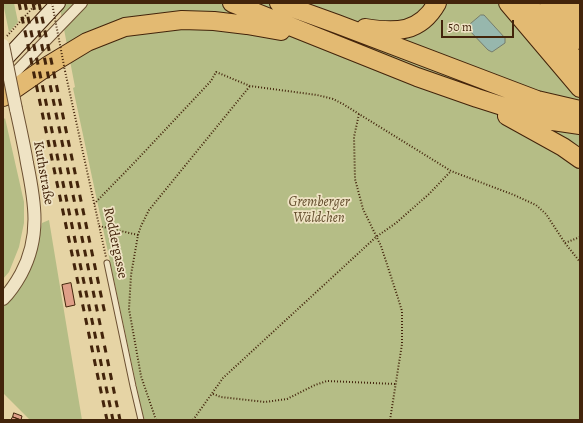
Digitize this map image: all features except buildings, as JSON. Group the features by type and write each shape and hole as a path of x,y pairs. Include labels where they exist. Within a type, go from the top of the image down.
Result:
{"highway":[{"path":"232,3 417,77 546,120 580,125"},
{"path":"279,3 537,100 580,110"},
{"path":"337,24 382,30 406,29 420,22 433,11 437,3"},
{"path":"508,3 580,88"},
{"path":"527,3 580,65"},
{"path":"548,3 580,40"},
{"path":"568,3 580,17"},
{"path":"3,97 49,65 87,42 125,28 182,20 214,21 317,37"},
{"path":"477,98 563,147 580,159"}],"main road":[{"path":"3,62 58,3"},
{"path":"3,53 21,42"}],"street":[{"path":"3,85 82,3"},
{"name":"Kuthstraße","path":"3,45 35,206 34,236 30,251 24,268 16,282 3,299"}],"lane":[{"name":"Roddergasse","path":"107,263 141,420"}],"path":[{"path":"3,40 37,3"},
{"name":"Roddergasse","path":"52,3 65,71 107,263"},
{"path":"94,204 211,81 216,72 250,86 318,95 344,104 451,171 536,205 546,214 565,244 580,262"},
{"path":"156,420 141,376 129,309 131,275 138,235 149,210 250,86"},
{"path":"359,114 354,136 355,179 363,209 376,237 382,246 402,311 402,344 390,420"},
{"path":"192,420 223,378 376,237 396,223 429,194 451,171"},
{"path":"99,226 138,235"},
{"path":"565,244 580,237"},
{"path":"212,393 221,397 265,402 287,399 315,385 327,381 396,384"}],"green space":[{"path":"3,3 14,3 18,22 9,32"},
{"name":"Gremberger Wäldchen","path":"59,3 580,3 580,420 145,420 73,88 75,87"},
{"path":"5,118 24,202 24,223 19,247 9,272 3,279 3,120"},
{"path":"49,220 82,420 30,420 3,393 3,306 20,288 35,258 42,223"}],"water":[{"path":"481,15 484,15 505,38 505,43 492,52 488,50 468,29 468,26"}],"railway":[{"path":"19,3 107,420"},
{"path":"25,3 113,420"},
{"path":"33,3 120,420"},
{"path":"39,3 105,314"}]}
